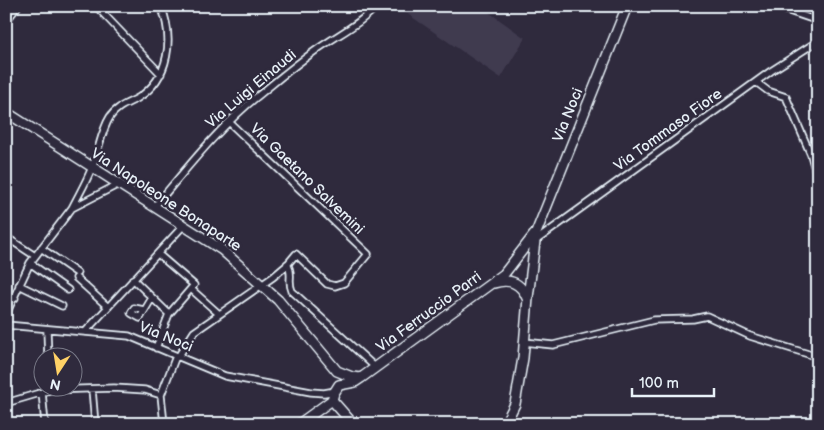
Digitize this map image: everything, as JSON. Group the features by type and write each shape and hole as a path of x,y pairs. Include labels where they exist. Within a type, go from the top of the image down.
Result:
{"main road":[{"name":"Via Noci","path":"505,424 515,404 523,358 535,237 627,6"},
{"name":"Via Napoleone Bonaparte","path":"6,112 222,250 278,300 337,371"},
{"name":"Via Ferruccio Parri","path":"336,389 341,384 354,382 376,368 491,284 504,274 535,237"},
{"path":"491,284 500,281 513,282 520,286 528,298"},
{"path":"337,371 352,377 361,378"},
{"path":"299,424 332,400 339,377 337,371"},
{"path":"332,400 353,424"}],"street":[{"path":"6,21 18,6"},
{"path":"96,6 162,74"},
{"path":"6,314 30,263 72,208 92,168 110,116 147,91 162,74 168,50 169,36 166,17 161,6"},
{"name":"Via Luigi Einaudi","path":"155,206 216,132 256,97 325,44 369,15 377,6"},
{"path":"774,6 818,21"},
{"name":"Via Tommaso Fiore","path":"535,237 756,82 818,41"},
{"path":"756,82 768,91 786,97 810,155 818,180"},
{"name":"Via Gaetano Salvemini","path":"228,122 368,254 344,282 335,286 327,284 296,254 287,264"},
{"path":"72,208 119,184"},
{"path":"85,332 184,225"},
{"path":"6,237 36,256"},
{"path":"41,248 77,276 108,307"},
{"path":"158,254 219,314"},
{"path":"30,263 68,290"},
{"path":"164,424 161,395 177,356 194,332 273,277 287,264 291,272 289,284 292,291 376,368"},
{"path":"133,279 169,314"},
{"path":"20,285 62,306"},
{"path":"156,348 169,314 193,287"},
{"path":"6,291 15,298"},
{"path":"144,310 152,298"},
{"path":"524,342 553,346 654,320 693,319 707,316 750,336 818,357"},
{"name":"Via Noci","path":"6,325 129,336 225,376 311,392 324,393 336,389"},
{"path":"47,330 48,348"},
{"path":"818,372 818,394"},
{"path":"82,389 146,390 161,395"},
{"path":"92,389 95,424"},
{"name":"Via Noci","path":"311,392 332,400"},
{"path":"6,403 32,395"},
{"path":"43,398 45,424"}],"shaded area":[{"path":"396,6 480,6 525,38 501,78"}]}
